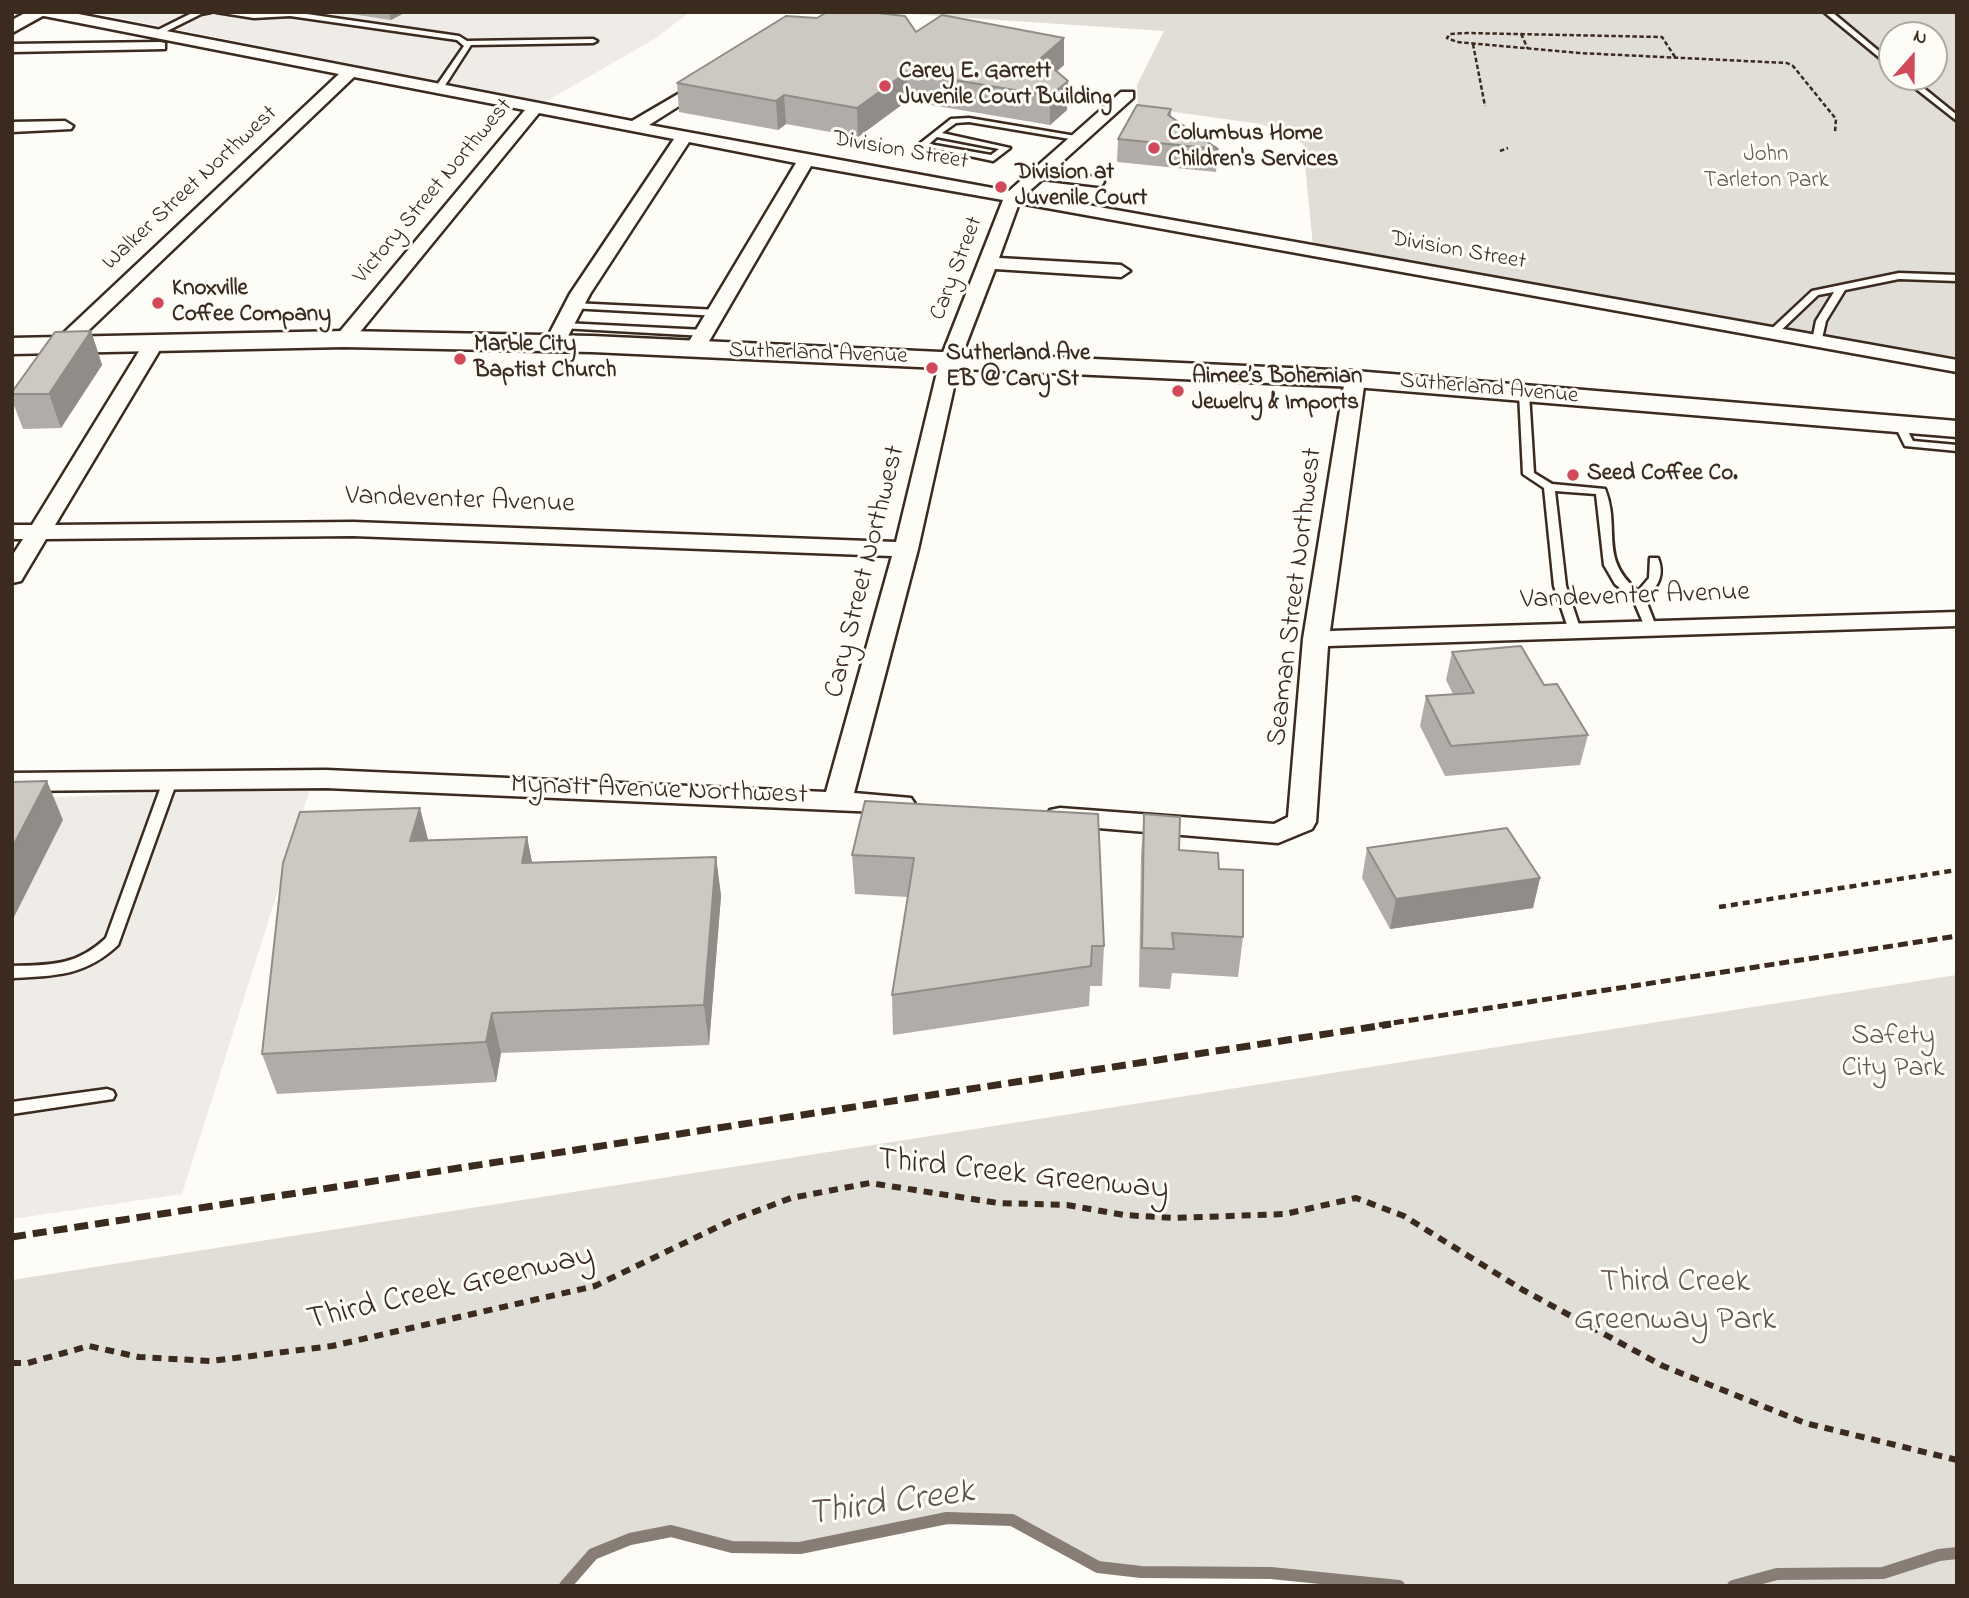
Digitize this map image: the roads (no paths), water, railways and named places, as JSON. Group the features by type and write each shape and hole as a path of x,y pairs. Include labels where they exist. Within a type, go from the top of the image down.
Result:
{"street":[{"path":"12,28 42,12"},
{"name":"Division Street","path":"42,12 806,160 1957,366"},
{"path":"12,48 199,44"},
{"name":"Walker Street Northwest","path":"63,344 352,70"},
{"path":"634,127 719,75"},
{"path":"1013,197 1127,95"},
{"name":"Victory Street Northwest","path":"344,339 535,108"},
{"path":"12,127 65,126"},
{"path":"559,335 573,306 685,136"},
{"path":"700,341 719,313 806,160"},
{"path":"1039,173 1095,183"},
{"name":"Cary Street","path":"950,360 1013,197"},
{"path":"987,263 1121,271"},
{"name":"Sutherland Avenue","path":"12,346 559,335 700,341 950,360 1355,379 1957,429"},
{"path":"12,576 154,343"},
{"name":"Cary Street Northwest","path":"838,799 906,549 950,360"},
{"name":"Seaman Street Northwest","path":"1031,814 1278,834 1302,822 1316,639 1355,379"},
{"name":"Vandeventer Avenue","path":"12,532 353,529 906,549"},
{"name":"Vandeventer Avenue","path":"1316,639 1957,619"},
{"name":"Mynatt Avenue Northwest","path":"12,782 326,779 838,799 921,806"}],"lane":[{"path":"156,33 200,12 208,12"},
{"path":"219,12 314,16 459,38 467,43 593,41"},
{"path":"1827,12 1878,54"},
{"path":"439,88 468,46 467,43"},
{"path":"1922,91 1957,120"},
{"path":"935,134 1006,148 993,158 922,145 935,134 954,121 969,120 1076,138"},
{"path":"1771,334 1815,293 1858,282 1899,276 1957,278"},
{"path":"1817,341 1821,321 1840,288"},
{"path":"573,306 719,313"},
{"path":"652,330 662,310"},
{"path":"559,335 652,330 700,341"},
{"path":"1524,393 1529,474 1549,488 1601,491 1610,565 1619,581 1638,597 1651,629"},
{"path":"1899,424 1909,444 1957,448"},
{"path":"1549,488 1560,586 1575,631"},
{"path":"1638,597 1654,584 1657,573 1654,561"},
{"path":"12,972 74,969 98,957 113,942 170,780"},
{"path":"12,1108 107,1095"}],"waterway":[{"name":"Third Creek","path":"565,1586 593,1554 630,1539 671,1531 732,1547 800,1548 947,1518 1012,1520 1098,1567 1141,1572 1271,1573 1399,1586"},
{"name":"Third Creek","path":"1733,1586 1777,1574 1883,1573 1939,1555 1957,1553"}],"railway":[{"path":"1379,1025 1957,936"},
{"path":"12,1237 1391,1024"}],"place":[{"name":"Carey E. Garrett Juvenile Court Building","path":"885,86"},
{"name":"Columbus Home Children's Services","path":"1154,148"},
{"name":"Division at Juvenile Court","path":"1001,187"},
{"name":"Knoxville Coffee Company","path":"158,303"},
{"name":"Marble City Baptist Church","path":"460,359"},
{"name":"Sutherland Ave EB @ Cary St","path":"932,368"},
{"name":"Aimee’s Bohemian Jewelry & Imports","path":"1178,391"},
{"name":"Seed Coffee Co.","path":"1573,475"}],"park label":[{"name":"John Tarleton Park","path":"1766,169"},
{"name":"Safety City Park","path":"1893,1054"},
{"name":"Third Creek Greenway Park","path":"1675,1304"}]}
